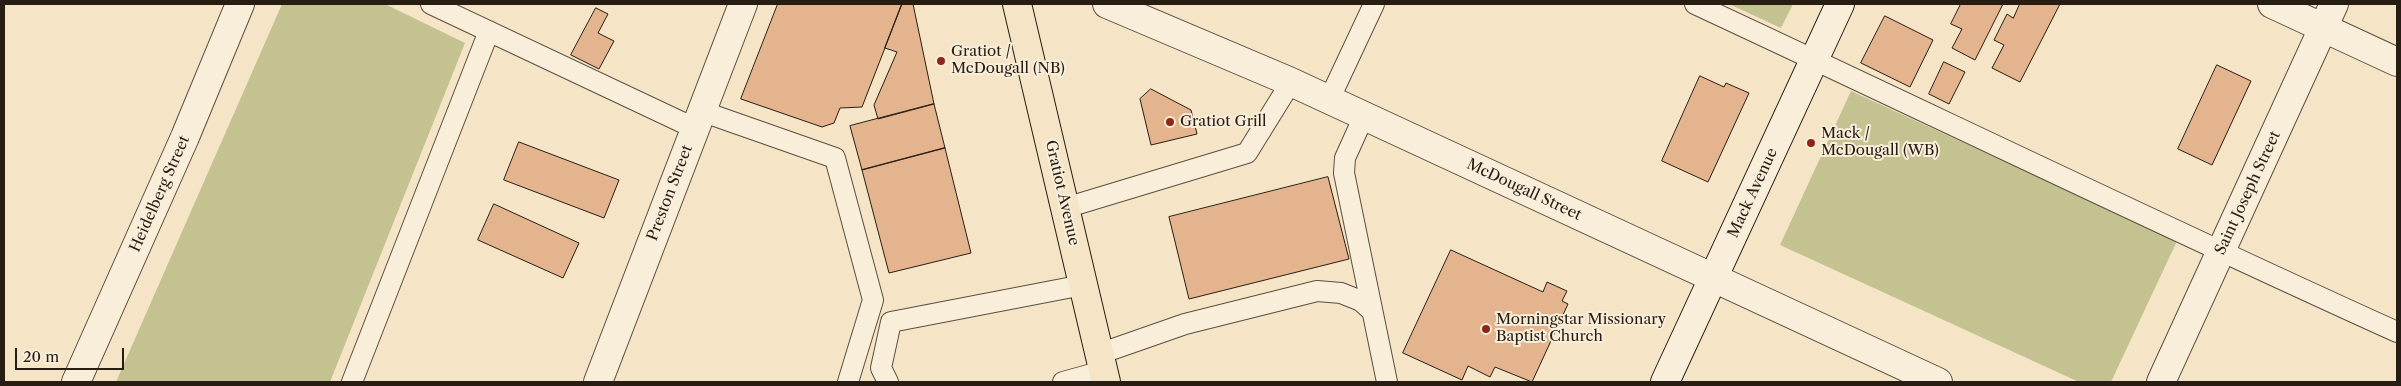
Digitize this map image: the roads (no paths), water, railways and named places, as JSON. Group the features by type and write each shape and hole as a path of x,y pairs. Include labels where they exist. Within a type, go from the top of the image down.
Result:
{"main road":[{"name":"Gratiot Avenue","path":"1018,4 1102,372"}],"street":[{"name":"Heidelberg Street","path":"76,382 186,137 240,4"},
{"name":"Preston Street","path":"598,382 743,4"},
{"name":"McDougall Street","path":"1107,4 1291,82 1938,382"},
{"name":"Mack Avenue","path":"1666,382 1840,4"},
{"path":"2272,4 2329,16 2397,62"},
{"name":"Saint Joseph Street","path":"2161,382 2329,16"}],"lane":[{"path":"431,4 489,31 698,120 834,158 873,300 848,382"},
{"path":"1329,100 1374,4"},
{"path":"1695,4 1815,58 2221,252 2397,332"},
{"path":"352,382 489,31"},
{"path":"1065,208 1247,153 1291,82"},
{"path":"1364,116 1345,158 1344,173 1387,382"},
{"path":"888,382 881,368 891,322 1083,285"},
{"path":"1063,382 1102,372 1185,324 1317,291 1341,293 1360,301 1372,311"}],"place":[{"name":"Gratiot / McDougall (NB)","path":"941,61"},
{"name":"Gratiot Grill","path":"1170,122"},
{"name":"Mack / McDougall (WB)","path":"1811,143"},
{"name":"Morningstar Missionary Baptist Church","path":"1486,329"}]}
